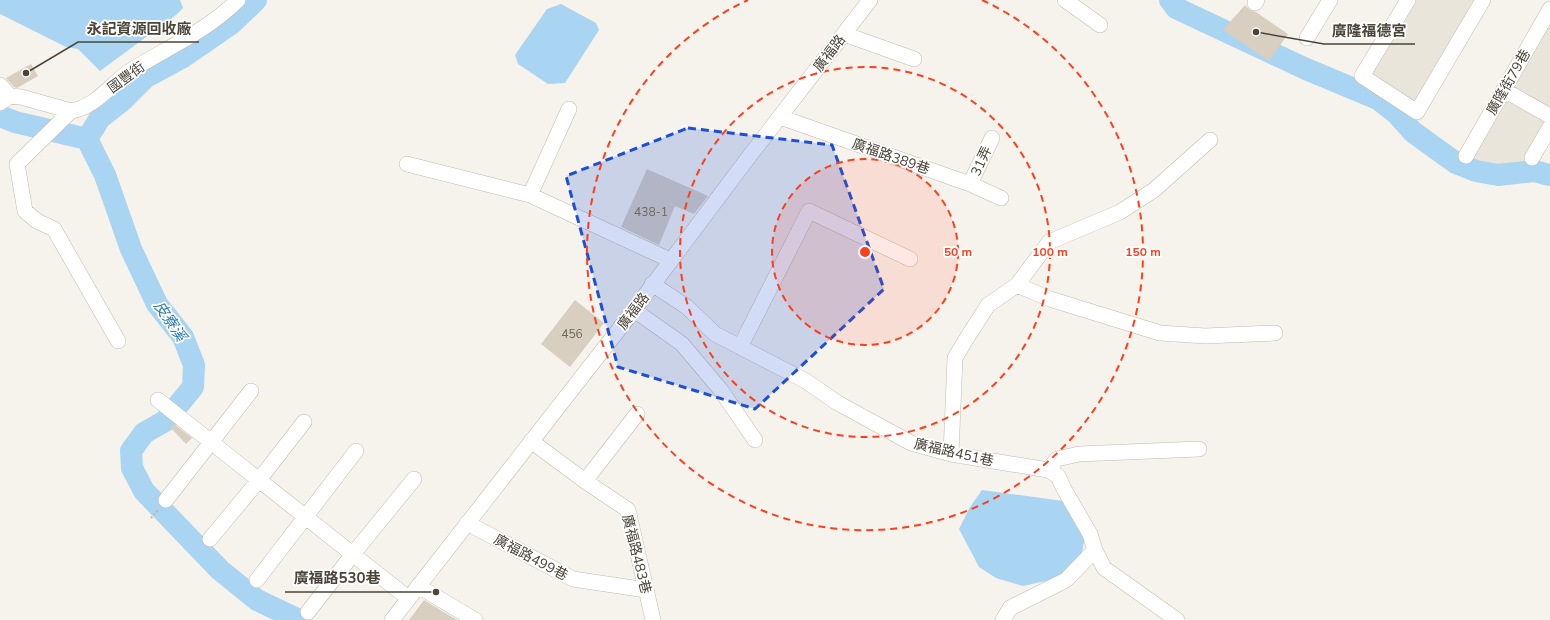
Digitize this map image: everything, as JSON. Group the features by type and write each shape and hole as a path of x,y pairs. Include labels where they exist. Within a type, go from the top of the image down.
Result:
{"street":[{"name":"國豐街","path":"69,112 79,109 96,100 133,69 206,27 238,0"},
{"name":"廣福路","path":"392,620 634,310 670,260 870,0"},
{"path":"1065,0 1100,25"},
{"path":"1307,38 1330,0"},
{"path":"1408,0 1362,76 1417,112 1483,0"},
{"name":"廣隆街79巷","path":"1466,156 1550,9"},
{"path":"844,34 914,59"},
{"path":"0,85 5,100 21,97 69,112 17,164 25,211 37,221 54,228 118,341"},
{"path":"1504,90 1550,116"},
{"path":"530,195 570,109"},
{"name":"廣福路389巷","path":"780,117 970,184 1001,198"},
{"path":"1532,158 1550,127"},
{"name":"31弄","path":"970,184 992,138"},
{"path":"951,454 955,358 964,341 988,305 1017,285 1049,242 1120,212 1154,190 1210,140"},
{"path":"407,164 530,195 670,260"},
{"path":"740,347 809,211 910,259"},
{"name":"廣福路451巷","path":"652,284 687,307 715,334 806,381 836,402 911,443 951,454 1048,470"},
{"path":"1017,285 1050,299 1160,333 1205,336 1276,333"},
{"path":"634,310 682,344 720,389 755,440"},
{"path":"166,500 251,391"},
{"path":"158,400 408,598"},
{"path":"585,481 637,414"},
{"path":"210,539 259,480 304,422"},
{"name":"廣福路483巷","path":"531,441 585,481 628,510 653,620"},
{"path":"1177,620 1104,568 1095,550 1090,534 1058,476 1048,470 1057,459 1079,454 1199,449"},
{"path":"256,580 356,451"},
{"path":"308,612 414,479"},
{"name":"廣福路499巷","path":"467,523 573,579 646,590"},
{"path":"1003,620 1010,608 1066,580 1095,550"},
{"path":"418,586 475,620"}],"highlighted area":[{"path":"688,128 832,145 884,289 755,409 618,367 566,176"}],"shaded area":[{"path":"1409,0 1481,0 1417,107 1364,75"},
{"path":"1550,13 1550,124 1525,167 1504,168 1468,157"}],"water":[{"path":"0,0 180,0 183,8 176,15 100,71 78,49 66,47 0,14"},
{"path":"561,4 596,23 599,30 565,83 548,84 518,64 515,55 547,9"},
{"path":"982,490 1063,501 1085,537 1081,558 1063,577 1023,586 996,578 979,567 959,529 970,507"}],"building":[{"path":"1245,5 1250,10 1256,12 1288,34 1269,61 1223,30"},
{"path":"31,64 38,76 17,88 14,87 6,78"},
{"path":"647,169 708,196 694,214 675,206 659,245 621,227"},
{"path":"575,300 604,323 570,367 541,344"},
{"path":"174,424 192,438 186,444 170,427"},
{"path":"424,600 432,605 457,620 409,620"}],"waterway":[{"path":"87,139 100,118 123,100 146,77 183,57 231,24 256,0"},
{"path":"1170,0 1176,8 1306,69 1378,99 1396,113 1413,132 1456,163 1476,171 1498,175 1534,171 1550,175"},
{"name":"皮寮溪","path":"0,116 15,122 87,139"},
{"name":"皮寮溪","path":"87,139 105,175 131,249 157,304 183,337 194,365 193,387 165,421 144,433 131,451 132,468 144,491 220,570 257,600 299,620"}],"place":[{"name":"廣隆福德宮","path":"1256,32"},
{"name":"永記資源回收廠","path":"26,73"},
{"name":"廣福路530巷","path":"436,592"}]}
